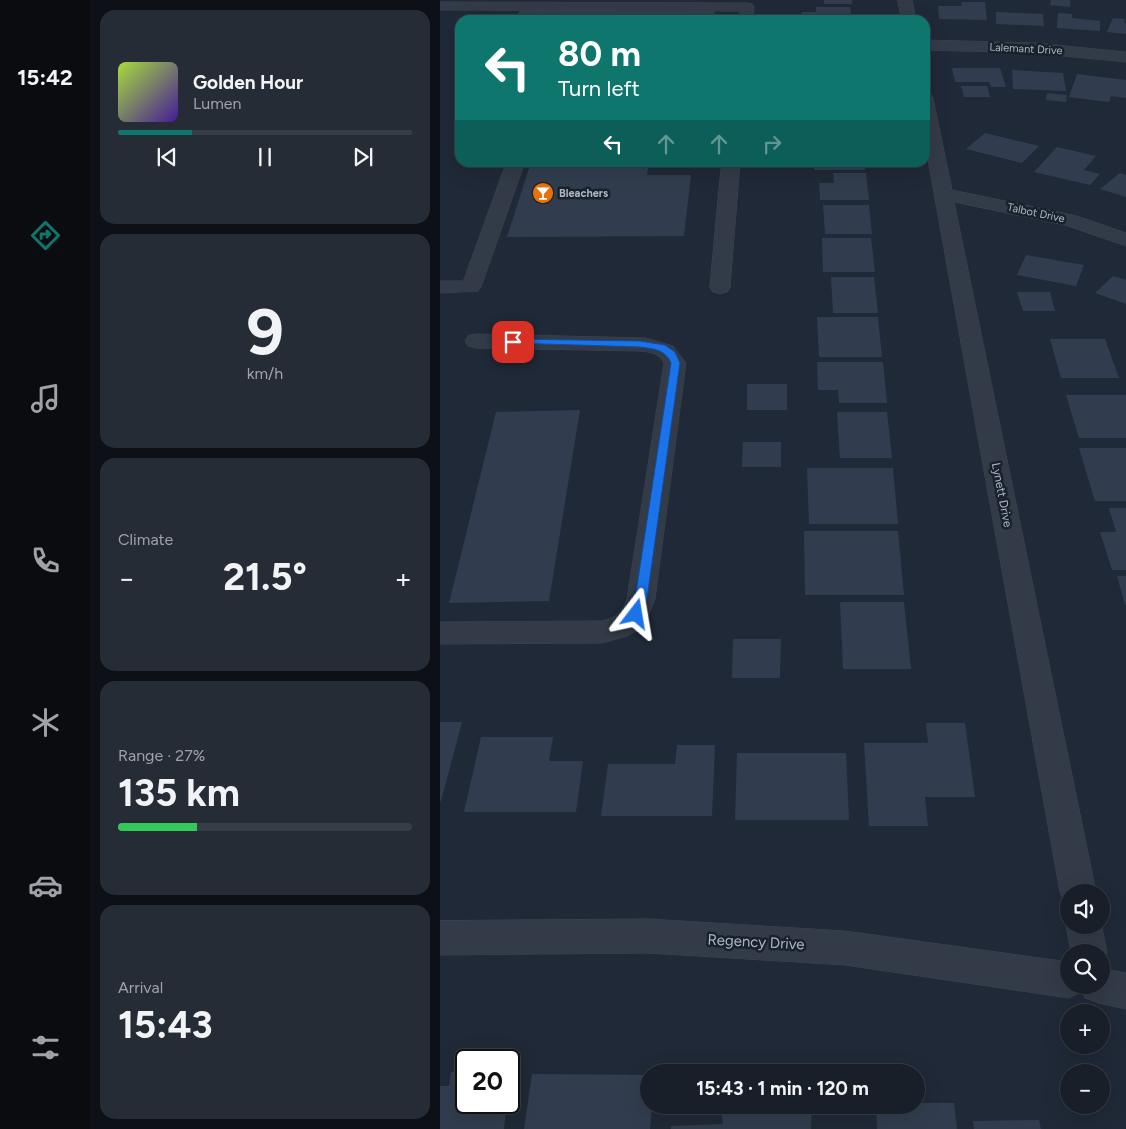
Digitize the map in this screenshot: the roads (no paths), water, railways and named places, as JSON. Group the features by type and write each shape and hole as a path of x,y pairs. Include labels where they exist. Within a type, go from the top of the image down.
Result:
{"street":[{"path":"905,0 908,15"},
{"path":"440,6 503,7 556,3 730,3 747,7 746,15"},
{"path":"499,15 503,7"},
{"name":"Lalemant Drive","path":"930,45 1034,48 1126,58"},
{"name":"Lynett Drive","path":"930,123 1076,884"},
{"path":"440,287 471,287 514,167"},
{"path":"720,288 731,167"},
{"name":"Talbot Drive","path":"944,194 1070,220 1126,240"},
{"path":"440,633 602,632 623,628 636,614 641,599 675,363 672,354 661,347 640,344 476,341"},
{"name":"Regency Drive","path":"440,938 648,936 845,948 1060,979"},
{"path":"1110,988 1126,991"}],"place":[{"name":"Bleachers","path":"543,193"}]}
